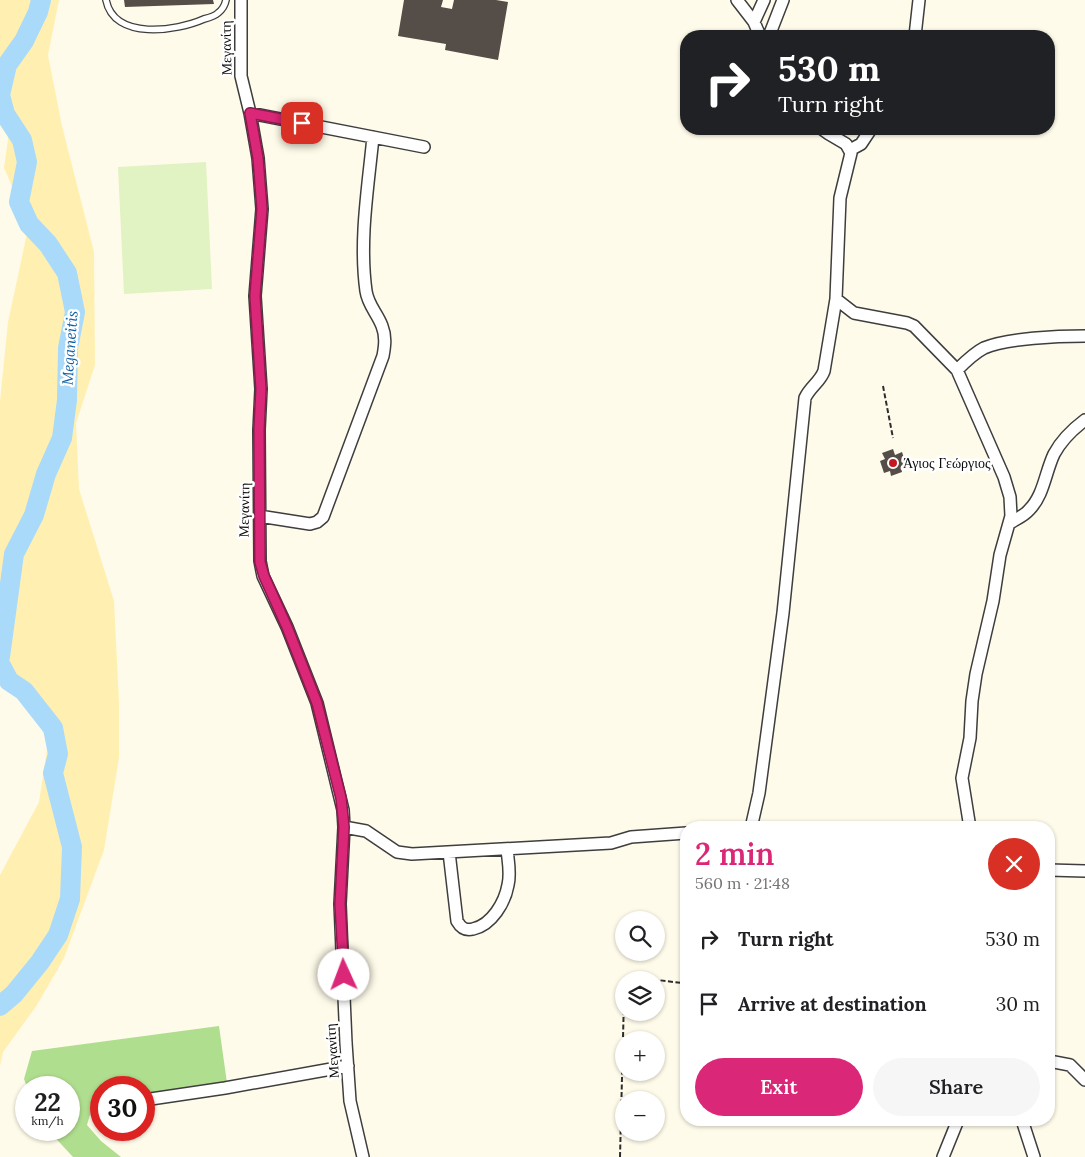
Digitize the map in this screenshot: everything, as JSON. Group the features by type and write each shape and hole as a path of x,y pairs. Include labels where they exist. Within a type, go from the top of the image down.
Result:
{"street":[{"name":"Μεγανίτη","path":"241,0 241,76 258,158 262,209 255,296 261,389 259,552 261,568 317,703 341,798 344,827 340,904 350,1101 363,1157"},
{"path":"737,0 754,22 757,30"},
{"path":"754,22 764,0"},
{"path":"771,30 783,0"},
{"path":"917,30 920,0"},
{"path":"250,113 424,146"},
{"path":"753,821 759,793 783,613 805,398 823,375 836,299 840,198 851,156 846,144 831,135"},
{"path":"850,150 860,144 867,135"},
{"path":"259,516 310,524 317,522 323,516 383,356 386,339 382,325 370,306 366,292 364,260 364,224 373,137"},
{"path":"836,299 854,313 908,323 914,326 957,370 1006,484 1012,510 1000,555 993,601 974,688 970,738 962,778 969,821"},
{"path":"957,370 977,353 990,346 1039,338 1085,336"},
{"path":"1010,523 1027,512 1032,506 1043,487 1054,453 1066,437 1085,420"},
{"path":"344,827 373,834 391,848 405,854 610,843 631,837 680,833"},
{"path":"449,852 457,921 460,926 472,930 488,922 504,898 510,877 507,849"},
{"path":"1055,870 1085,871"},
{"path":"1055,1062 1070,1065 1085,1080"},
{"path":"155,1098 348,1066"},
{"path":"943,1157 956,1126"},
{"path":"1024,1126 1034,1157"}],"lane":[{"path":"106,0 108,10 121,21 133,27 149,31 189,25 218,14 226,0"}],"path":[{"path":"883,386 893,438"},
{"path":"665,981 680,983"},
{"path":"620,1157 623,1021"}],"green space":[{"path":"206,162 212,289 124,294 118,167"},
{"path":"219,1026 227,1083 155,1094 155,1076 90,1076 90,1114 87,1125 90,1128 90,1141 101,1141 121,1157 73,1157 58,1141 80,1141 80,1076 25,1076 32,1051"}],"sand":[{"path":"0,0 59,0 48,55 62,126 94,252 95,365 76,423 79,489 114,601 119,702 119,758 104,850 64,958 37,1005 3,1052 0,1066 0,875 39,802 48,743 24,691 0,663 0,401 8,322 29,224 4,168 12,110 0,77"}],"building":[{"path":"124,0 213,0 214,4 125,7"},
{"path":"404,0 443,0 441,7 452,9 454,0 496,0 508,2 498,60 445,50 446,44 398,36"},
{"name":"Άγιος Γεώργιος","path":"893,449 895,455 902,452 906,464 901,466 902,472 891,476 890,471 884,473 880,461 885,459 882,453"}],"waterway":[{"name":"Meganeitis","path":"0,657 14,554 34,515 46,474 62,438 67,400 68,348 75,312 67,273 48,244 29,224 19,202 27,162 22,140 5,114 0,95 7,65 24,41 38,12 41,0"},
{"name":"Meganeitis","path":"0,664 9,681 24,691 53,728 58,754 53,773 72,847 70,899 58,935 40,962 14,994 0,1006"}],"place":[{"name":"Άγιος Γεώργιος","path":"893,463"}],"route":[{"path":"302,123 250,113 258,158 262,209 255,296 261,389 259,552 264,576 287,627 317,703 341,798 344,827 340,874 340,904 344,975"}]}
